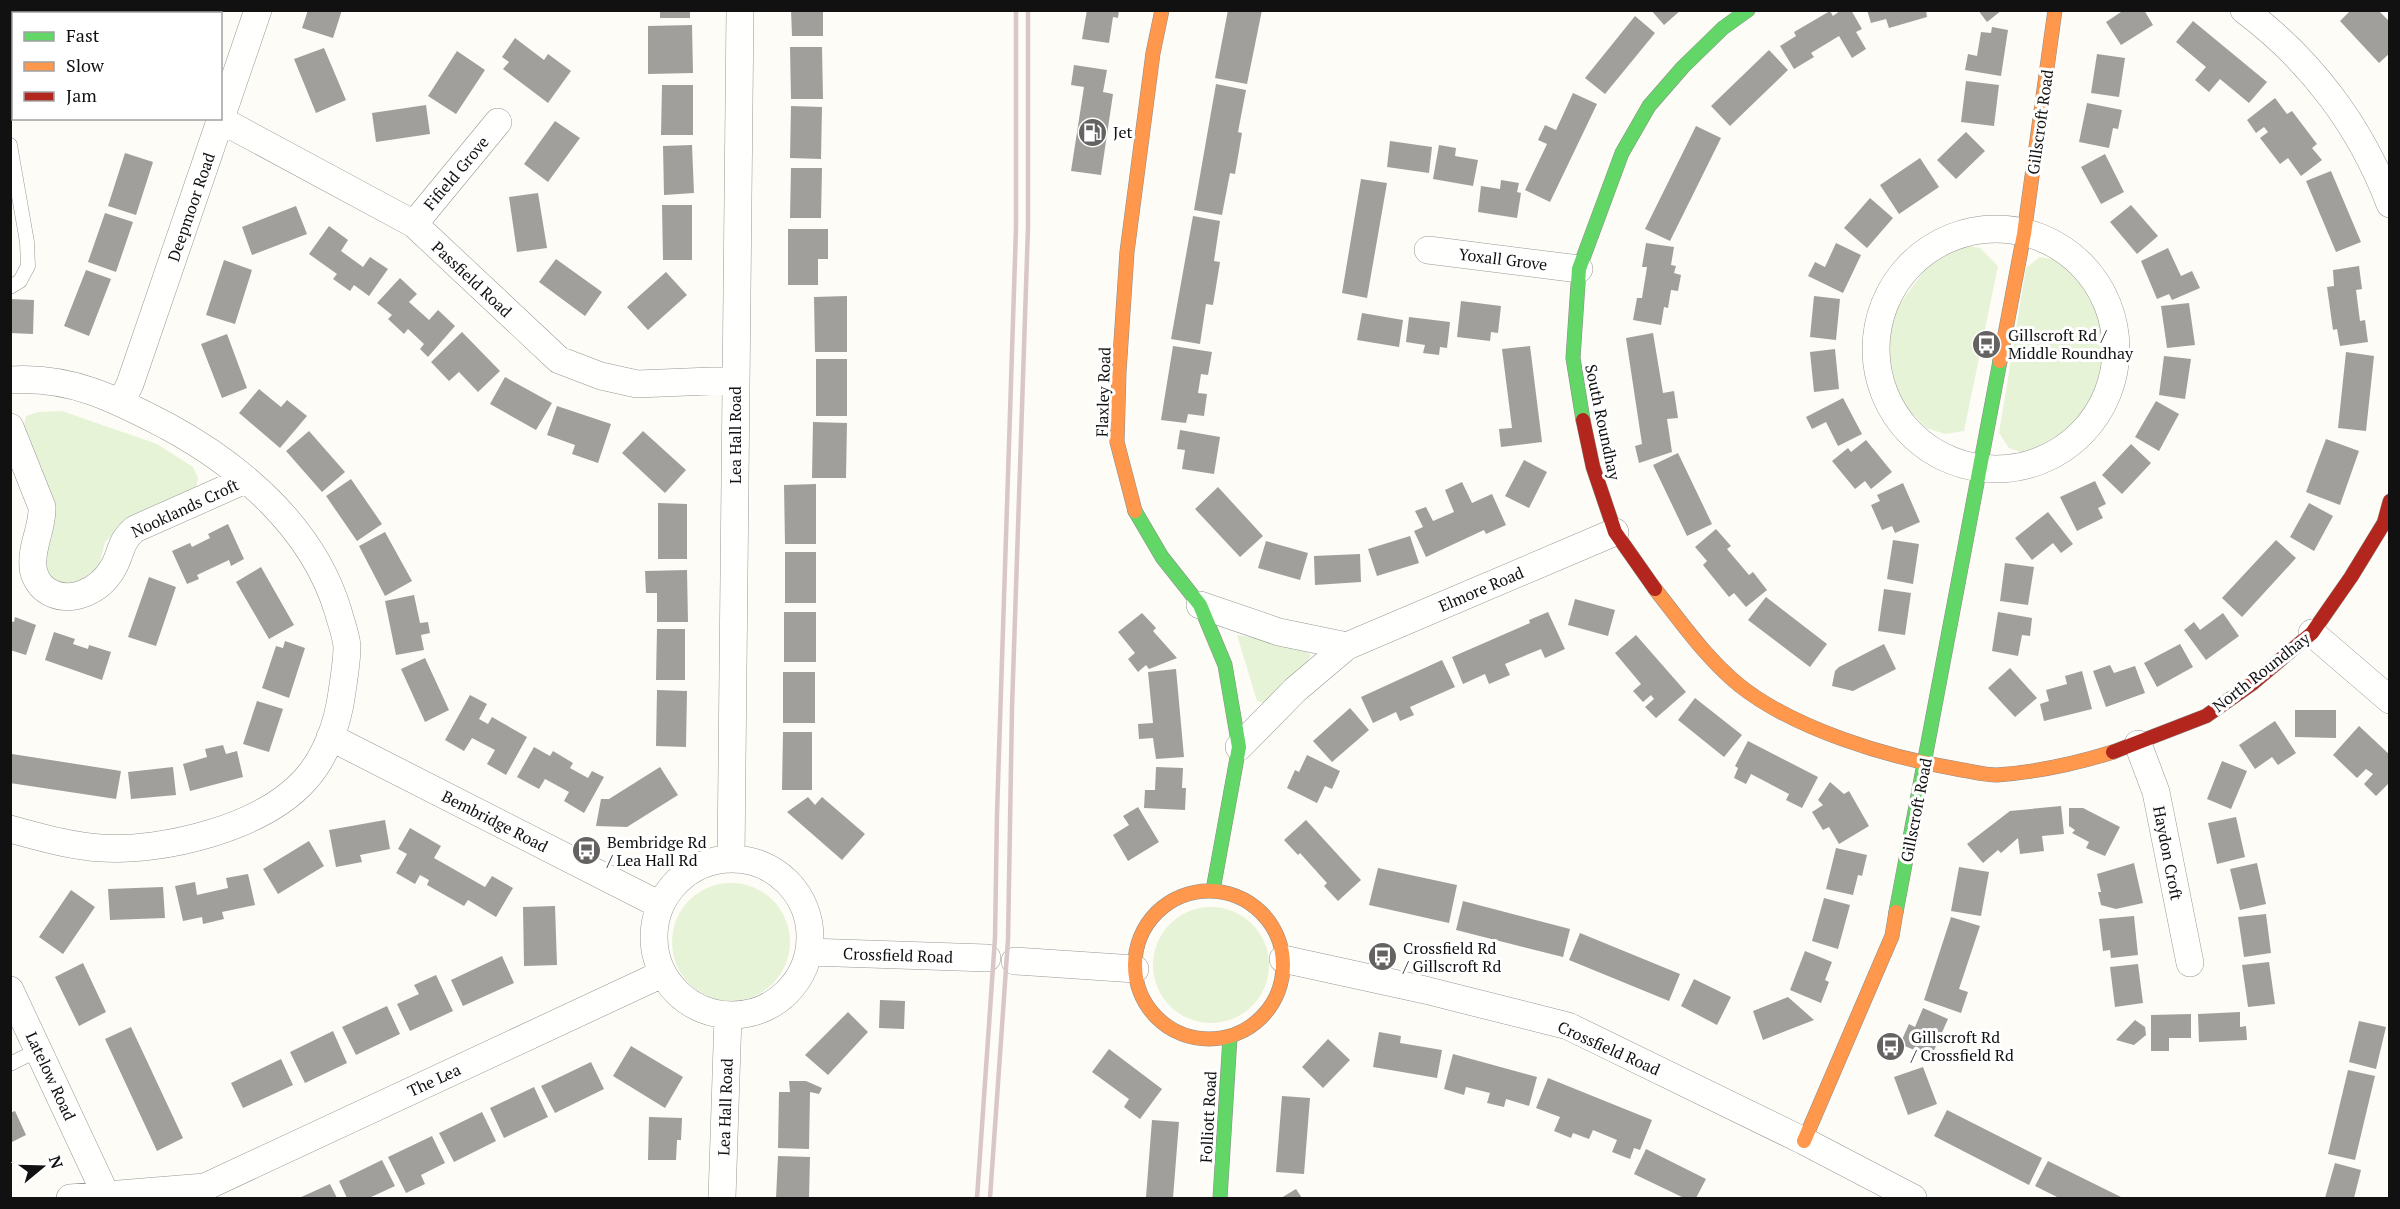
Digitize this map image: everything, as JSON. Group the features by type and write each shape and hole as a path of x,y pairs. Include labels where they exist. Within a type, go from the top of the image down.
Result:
{"street":[{"name":"Deepmoor Road","path":"222,117 258,10"},
{"name":"Lea Hall Road","path":"731,859 740,10"},
{"name":"Flaxley Road","path":"1162,10 1153,53 1127,252 1117,442 1133,508 1162,557 1200,604 1225,665 1239,747 1214,890"},
{"name":"South Roundhay","path":"1748,10 1723,28 1690,59 1649,105 1622,153 1579,269 1573,358 1593,468 1615,532 1643,574 1704,651 1739,685 1785,714 1832,735 1925,763"},
{"name":"Gillscroft Road","path":"1804,1141 1892,936 2024,234 2055,10"},
{"path":"2244,10 2262,23 2315,74 2351,124 2377,171 2390,204"},
{"name":"Deepmoor Road","path":"121,402 130,384 221,120"},
{"name":"Passfield Road","path":"221,120 414,224 559,360 601,376 637,384 736,380"},
{"name":"Fifield Grove","path":"414,224 498,122"},
{"path":"1988,232 2024,234 2060,247 2087,270 2109,301 2116,334 2114,379 2103,408 2084,436 2061,454 2024,465 1979,464 1934,452 1903,431 1877,374 1874,333 1878,313 1901,273 1939,245 1963,235 1988,232"},
{"name":"Yoxall Grove","path":"1428,250 1579,269"},
{"path":"10,380 37,379 70,384 121,402 184,436 227,463 269,501 314,556 332,591 346,646 340,709 319,761 305,780 289,795 249,820 162,843 132,847 102,848 72,845 10,829"},
{"name":"Nooklands Croft","path":"10,427 42,507 43,516 34,547 35,575 45,589 67,598 92,590 107,576 114,567 119,548 126,536 135,529 245,480"},
{"name":"North Roundhay","path":"1925,763 1995,775 2072,765 2138,744 2206,716 2253,683 2312,633 2351,577 2384,523 2390,501"},
{"name":"Elmore Road","path":"1239,747 1295,690 1347,646 1615,532"},
{"path":"1200,604 1279,632 1347,646"},
{"path":"2312,633 2390,700"},
{"name":"Bembridge Road","path":"330,737 660,905"},
{"name":"Haydon Croft","path":"2138,744 2156,792 2190,963"},
{"path":"731,859 759,863 783,877 800,899 809,924 809,952 799,978 780,999 756,1012 728,1016 701,1010 679,995 662,974 654,940 654,928 660,905 677,881 702,864 731,859"},
{"path":"1214,890 1239,896 1261,911 1277,933 1284,959 1281,985 1269,1009 1249,1027 1230,1037 1199,1038 1175,1030 1155,1015 1141,994 1135,969 1140,938 1157,912 1183,895 1214,890"},
{"name":"Crossfield Road","path":"809,952 987,958"},
{"name":"Crossfield Road","path":"1284,959 1425,990 1568,1026 1804,1141 1913,1198"},
{"path":"1015,961 1135,969"},
{"name":"The Lea","path":"70,1198 198,1193 662,974"},
{"name":"Latelow Road","path":"10,990 106,1195"},
{"name":"Lea Hall Road","path":"722,1198 728,1016"},
{"name":"Folliott Road","path":"1220,1198 1230,1037"}],"lane":[{"path":"10,146 27,242 28,266 20,281 10,287"},
{"path":"10,1065 38,1050"}],"green space":[{"path":"1964,245 1980,248 1998,266 1964,431 1945,434 1926,428 1899,399 1888,358 1891,316 1927,267"},
{"path":"2040,257 2057,260 2083,277 2105,332 2109,374 2093,411 2068,441 2027,454 2009,448 1999,433 2026,268"},
{"path":"62,411 157,444 193,467 198,478 196,489 123,525 105,542 99,566 85,582 66,586 48,583 23,431 26,416 38,412"},
{"path":"1237,635 1297,645 1311,655 1298,677 1264,703 1257,701"},
{"path":"731,883 754,887 773,900 786,919 790,942 786,965 773,984 754,997 731,1001 708,997 689,984 676,965 672,942 676,919 689,900 708,887"},
{"path":"1211,907 1233,912 1252,924 1264,943 1269,965 1264,987 1252,1006 1233,1018 1211,1023 1189,1018 1170,1006 1158,987 1153,965 1158,943 1170,924 1189,912"}],"building":[{"path":"308,10 342,10 333,38 302,28"},
{"path":"660,10 690,10 690,18 660,18"},
{"path":"791,10 823,10 823,36 792,36"},
{"path":"1087,10 1119,10 1118,18 1113,17 1109,43 1082,39"},
{"path":"1228,10 1262,10 1247,84 1215,78"},
{"path":"1651,10 1681,10 1664,25"},
{"path":"1841,10 1851,10 1862,29 1856,32 1866,49 1852,58 1839,36 1811,53 1814,57 1794,69 1780,46 1796,36 1794,32 1830,11 1833,16"},
{"path":"1867,10 1926,10 1927,17 1889,28 1886,19 1871,23"},
{"path":"1978,10 2002,10 1987,22"},
{"path":"2124,10 2144,10 2153,25 2121,45 2106,22"},
{"path":"2351,10 2378,10 2390,22 2390,53 2379,63 2340,21"},
{"path":"1635,16 1655,33 1605,94 1585,78"},
{"path":"2193,21 2267,82 2249,103 2220,79 2209,92 2195,80 2206,67 2176,42"},
{"path":"692,25 693,73 648,74 648,26"},
{"path":"1992,27 2008,30 2001,76 1965,70 1968,54 1977,56 1981,32 1991,33"},
{"path":"515,38 544,60 548,54 571,71 548,103 503,69 509,62 502,57"},
{"path":"790,47 822,47 823,99 791,99"},
{"path":"324,48 346,100 316,113 294,59"},
{"path":"1769,50 1788,70 1730,126 1711,106"},
{"path":"457,51 485,70 456,114 428,96"},
{"path":"2097,54 2125,58 2119,97 2091,93"},
{"name":"Jet","path":"1074,65 1107,70 1103,92 1113,94 1101,175 1071,171 1084,87 1071,85"},
{"path":"1966,81 1999,85 1994,126 1961,122"},
{"path":"1216,84 1246,90 1238,132 1242,133 1235,174 1230,173 1222,215 1194,210"},
{"path":"662,85 693,85 693,135 661,135"},
{"path":"1573,93 1597,104 1550,202 1525,190 1547,144 1538,140 1545,125 1556,130"},
{"path":"2275,98 2287,114 2292,111 2317,144 2312,148 2322,160 2301,176 2288,158 2280,164 2260,138 2268,132 2264,127 2256,133 2247,120"},
{"path":"2087,103 2122,110 2118,129 2113,128 2109,148 2079,142"},
{"path":"426,105 430,134 376,142 372,113"},
{"path":"791,106 822,107 821,159 790,158"},
{"path":"555,121 580,138 548,182 524,164"},
{"path":"1696,126 1721,138 1670,241 1645,229"},
{"path":"1966,132 1985,151 1956,179 1937,160"},
{"path":"1390,141 1432,147 1429,173 1387,167"},
{"path":"692,145 694,193 664,195 663,146"},
{"path":"1439,145 1456,148 1455,156 1478,160 1473,186 1433,179"},
{"path":"125,153 153,162 136,215 108,206"},
{"path":"2105,154 2124,192 2101,204 2081,167"},
{"path":"1920,158 1939,187 1899,214 1880,185"},
{"path":"791,168 822,168 821,218 790,218"},
{"path":"2331,171 2361,242 2336,252 2306,181"},
{"path":"1361,179 1387,183 1367,298 1342,293"},
{"path":"1501,180 1519,183 1517,192 1521,193 1517,218 1478,212 1481,186 1500,189"},
{"path":"538,193 547,248 517,252 509,197"},
{"path":"1870,198 1893,218 1867,248 1844,228"},
{"path":"662,205 692,205 692,260 663,260"},
{"path":"2131,205 2158,236 2137,254 2110,222"},
{"path":"296,206 307,234 252,255 242,227"},
{"path":"105,213 133,222 116,272 88,262"},
{"path":"1193,216 1220,221 1214,261 1220,262 1213,305 1206,304 1200,344 1171,339"},
{"path":"329,226 348,240 341,251 363,267 370,257 388,269 369,296 354,285 350,291 333,279 337,274 309,254"},
{"path":"788,229 828,229 828,259 818,259 818,285 788,285"},
{"path":"1646,243 1674,247 1671,265 1676,266 1674,273 1681,275 1678,291 1671,290 1668,308 1664,307 1661,325 1633,320 1637,298 1642,298 1647,267 1642,267"},
{"path":"1836,243 1861,255 1843,293 1808,276 1815,262 1825,267"},
{"path":"2168,248 2181,276 2192,271 2200,288 2172,300 2169,294 2157,299 2141,261"},
{"path":"556,259 602,292 585,316 539,282"},
{"path":"224,260 252,270 235,324 206,315"},
{"path":"2359,266 2362,289 2356,290 2360,321 2365,320 2368,342 2340,346 2337,329 2333,330 2327,287 2334,286 2333,270"},
{"path":"86,270 111,279 89,336 64,326"},
{"path":"666,272 687,295 648,330 627,307"},
{"path":"400,278 417,294 409,302 429,320 438,310 455,326 428,357 420,349 424,344 408,329 404,334 388,319 392,315 377,303"},
{"path":"847,296 847,352 815,352 814,297"},
{"path":"1814,296 1840,299 1836,340 1810,337"},
{"path":"10,299 34,300 33,334 10,333"},
{"path":"1461,301 1501,306 1498,333 1491,332 1490,341 1457,337"},
{"path":"2189,303 2195,345 2167,348 2161,306"},
{"path":"1362,313 1403,320 1399,347 1357,340"},
{"path":"1409,317 1450,322 1447,348 1440,347 1439,355 1423,353 1425,345 1406,342"},
{"path":"462,332 500,371 478,392 459,372 449,381 431,362"},
{"path":"1653,333 1663,393 1674,391 1678,418 1667,419 1672,452 1639,463 1635,446 1642,444 1626,338"},
{"path":"227,334 247,388 222,398 201,344"},
{"path":"1173,346 1212,352 1208,375 1201,374 1198,393 1207,394 1204,416 1188,414 1186,423 1161,420"},
{"path":"1530,346 1542,442 1501,447 1499,429 1512,428 1502,349"},
{"path":"1835,349 1839,389 1814,392 1810,352"},
{"path":"2346,352 2374,356 2366,431 2338,428"},
{"path":"2164,356 2191,359 2185,399 2159,395"},
{"path":"816,359 847,359 847,416 816,416"},
{"path":"505,377 552,403 536,430 490,404"},
{"path":"259,389 281,407 287,400 307,416 280,448 239,413"},
{"path":"1843,398 1862,434 1838,446 1826,422 1812,429 1806,417"},
{"path":"2156,401 2179,414 2159,451 2135,437"},
{"path":"557,406 611,424 598,463 572,454 575,445 547,435"},
{"path":"813,422 847,423 846,478 812,478"},
{"path":"1180,430 1220,437 1214,474 1182,469 1185,450 1177,449"},
{"path":"309,431 345,472 322,492 286,451"},
{"path":"643,431 686,470 665,493 622,453"},
{"path":"2326,439 2359,451 2340,505 2306,492"},
{"path":"1866,440 1892,472 1871,489 1865,481 1855,489 1832,461 1848,448 1851,452"},
{"path":"2131,444 2151,463 2122,494 2102,475"},
{"path":"1678,453 1712,524 1687,536 1653,465"},
{"path":"1524,460 1547,472 1529,508 1505,496"},
{"path":"351,479 382,524 357,541 326,496"},
{"path":"2095,481 2106,504 2098,508 2103,518 2077,531 2060,497"},
{"path":"1462,482 1472,503 1492,494 1506,525 1486,534 1484,530 1426,557 1414,531 1423,527 1415,511 1426,507 1433,521 1454,512 1445,490"},
{"path":"1903,483 1920,522 1895,533 1892,526 1882,530 1871,505 1880,501 1877,495"},
{"path":"816,484 816,544 785,544 784,485"},
{"path":"1218,487 1263,536 1240,557 1195,509"},
{"path":"658,503 687,504 687,559 658,559"},
{"path":"2309,503 2333,516 2314,551 2290,537"},
{"path":"2048,512 2073,544 2061,553 2053,543 2032,560 2015,538"},
{"path":"228,524 244,559 231,566 229,560 197,575 199,579 187,584 172,551 190,543 192,547 210,538 208,534"},
{"path":"1716,529 1731,546 1727,549 1749,575 1753,572 1767,590 1746,607 1734,593 1729,597 1703,565 1707,561 1695,547"},
{"path":"385,532 412,581 385,596 359,546"},
{"path":"1410,536 1419,563 1377,576 1368,549"},
{"path":"1893,540 1919,544 1913,584 1887,579"},
{"path":"2276,540 2296,558 2242,617 2222,598"},
{"path":"1266,541 1308,553 1300,580 1258,568"},
{"path":"785,552 816,552 816,603 785,603"},
{"path":"1360,554 1361,582 1315,585 1314,556"},
{"path":"2005,563 2034,567 2028,605 2000,601"},
{"path":"261,567 294,625 269,639 236,582"},
{"path":"687,570 688,622 657,622 657,593 646,593 645,571"},
{"path":"149,577 176,587 156,646 128,637"},
{"path":"1884,589 1911,593 1905,635 1878,631"},
{"path":"414,595 420,623 428,622 430,633 421,635 424,650 396,655 385,601"},
{"path":"1766,597 1827,644 1810,667 1748,620"},
{"path":"1575,599 1615,610 1608,636 1568,625"},
{"path":"784,612 816,612 816,662 784,662"},
{"path":"1548,612 1565,649 1545,658 1541,649 1505,664 1510,675 1489,684 1485,674 1463,684 1452,657 1530,623 1529,620"},
{"path":"1998,612 2032,618 2030,636 2022,635 2018,656 1992,651"},
{"path":"1142,613 1156,628 1153,631 1177,658 1149,669 1146,665 1138,672 1128,659 1135,653 1118,632"},
{"path":"2223,613 2239,636 2206,660 2184,630 2194,622 2200,630"},
{"path":"15,617 36,625 26,655 10,650 10,621 14,622"},
{"path":"657,629 685,629 685,680 656,680"},
{"path":"54,632 75,639 73,644 88,649 89,645 111,652 102,680 45,660"},
{"path":"1636,635 1686,692 1656,718 1645,707 1654,699 1651,695 1643,702 1633,691 1641,684 1615,653"},
{"path":"285,641 305,648 289,698 262,688 276,646 283,648"},
{"path":"1884,644 1896,669 1853,691 1832,686 1835,671 1839,667"},
{"path":"2180,644 2193,667 2157,687 2144,663"},
{"path":"425,658 449,710 425,722 401,669"},
{"path":"1442,660 1455,687 1410,707 1414,715 1400,721 1396,712 1373,723 1361,697"},
{"path":"2110,665 2114,673 2135,666 2145,693 2106,707 2093,671"},
{"path":"2010,668 2037,698 2015,717 1988,688"},
{"path":"1176,669 1184,757 1156,759 1153,738 1139,739 1138,724 1153,723 1148,672"},
{"path":"2082,671 2092,709 2044,721 2040,704 2049,701 2046,690 2067,684 2065,676"},
{"path":"783,672 815,672 815,723 783,723"},
{"path":"657,690 687,691 686,747 656,746"},
{"path":"470,695 487,704 479,719 488,724 492,717 527,737 506,775 487,764 495,750 472,738 464,751 445,740"},
{"path":"1695,698 1742,735 1724,757 1678,720"},
{"path":"257,701 283,709 269,752 243,744"},
{"path":"1350,708 1369,730 1332,762 1313,741"},
{"path":"2295,710 2336,710 2336,738 2295,737"},
{"path":"2275,721 2296,753 2278,765 2272,757 2255,769 2239,745"},
{"path":"2359,726 2390,755 2390,782 2376,796 2364,784 2373,774 2366,769 2357,778 2333,755"},
{"path":"783,732 812,732 812,790 782,790"},
{"path":"1748,741 1818,777 1802,808 1786,800 1789,794 1751,774 1746,784 1734,778 1738,768 1735,766"},
{"path":"223,745 226,754 237,751 243,777 190,791 183,764 207,757 205,749"},
{"path":"534,747 550,756 553,751 573,763 570,768 588,778 592,771 604,777 584,813 564,801 569,792 545,779 539,789 517,777"},
{"path":"12,754 121,771 116,799 10,783"},
{"path":"1307,755 1340,771 1332,789 1325,786 1317,803 1287,788 1295,770 1299,772"},
{"path":"2222,761 2247,771 2231,809 2207,799"},
{"path":"173,767 176,795 131,799 128,772"},
{"path":"660,767 678,795 627,827 596,826 601,799 609,799"},
{"path":"1156,767 1183,768 1182,788 1186,788 1185,810 1144,808 1145,790 1155,790"},
{"path":"1830,782 1844,794 1849,791 1869,826 1839,844 1829,827 1823,830 1812,812 1823,805 1818,800"},
{"path":"808,797 815,805 822,797 865,834 842,860 787,812"},
{"path":"2061,806 2064,834 2042,836 2044,851 2020,854 2018,838 2001,853 1998,850 1983,863 1967,844 2010,811"},
{"path":"1138,807 1159,842 1128,861 1113,835 1129,825 1123,816"},
{"path":"2069,808 2083,808 2120,827 2105,856 2086,848 2089,842 2072,833 2075,830 2069,826"},
{"path":"2236,817 2245,857 2217,864 2208,823"},
{"path":"385,820 390,849 360,855 362,862 336,867 329,830"},
{"path":"1306,820 1361,880 1338,901 1324,886 1327,883 1300,853 1298,855 1284,840"},
{"path":"410,828 441,846 434,858 485,887 492,876 513,888 496,917 468,900 464,906 427,885 429,880 420,875 415,884 396,873 407,854 398,849"},
{"path":"309,841 324,866 278,894 263,869"},
{"path":"1836,848 1867,855 1862,876 1858,875 1853,895 1826,889"},
{"path":"2134,863 2143,903 2116,909 2101,905 2097,874"},
{"path":"2257,863 2266,904 2240,910 2230,869"},
{"path":"1959,867 1989,872 1981,916 1951,911"},
{"path":"1378,868 1457,885 1449,923 1369,905"},
{"path":"248,874 255,905 222,912 224,919 203,924 202,917 183,921 175,886 195,882 197,895 228,888 226,878"},
{"path":"163,887 165,918 110,920 108,889"},
{"path":"71,890 95,907 63,954 39,937"},
{"path":"1824,898 1850,905 1838,949 1812,941"},
{"path":"1463,901 1570,929 1563,957 1456,930"},
{"path":"555,906 557,965 524,966 523,907"},
{"path":"2266,914 2271,953 2244,957 2238,917"},
{"path":"2134,916 2138,955 2111,958 2110,950 2103,951 2099,919"},
{"path":"1951,917 1980,926 1959,989 1968,992 1961,1013 1924,1000"},
{"path":"1580,933 1680,974 1669,1001 1569,960"},
{"path":"1805,951 1832,962 1825,980 1829,982 1821,1003 1790,990"},
{"path":"502,956 514,983 463,1006 451,980"},
{"path":"2269,962 2275,1004 2248,1007 2242,965"},
{"path":"83,963 106,1012 79,1026 55,977"},
{"path":"2138,964 2143,1003 2115,1007 2110,967"},
{"path":"436,975 453,1011 410,1031 397,1004 419,994 414,985"},
{"path":"1694,979 1731,997 1717,1025 1681,1006"},
{"path":"1788,997 1814,1020 1763,1040 1753,1011"},
{"path":"880,1000 905,1001 904,1029 879,1028"},
{"path":"387,1006 400,1034 356,1055 342,1027"},
{"path":"1923,1008 1948,1019 1931,1057 1900,1044 1909,1024 1915,1027"},
{"path":"848,1012 868,1032 828,1075 805,1055"},
{"path":"2240,1012 2240,1027 2246,1026 2247,1040 2199,1042 2198,1014"},
{"path":"2191,1014 2191,1038 2169,1038 2169,1051 2151,1051 2151,1015"},
{"path":"2135,1020 2145,1027 2146,1035 2134,1045 2116,1040"},
{"path":"2359,1021 2386,1027 2376,1069 2349,1062"},
{"path":"131,1027 183,1138 157,1151 105,1039"},
{"path":"333,1031 347,1063 305,1083 290,1052"},
{"path":"1379,1032 1401,1036 1400,1043 1442,1050 1437,1078 1373,1067"},
{"path":"1328,1039 1350,1060 1323,1088 1302,1067"},
{"path":"631,1046 683,1077 665,1108 613,1076"},
{"path":"1109,1049 1162,1089 1140,1119 1124,1107 1129,1099 1092,1072"},
{"path":"1453,1054 1537,1077 1529,1106 1506,1099 1504,1107 1487,1103 1490,1093 1466,1087 1464,1095 1444,1089"},
{"path":"281,1059 293,1085 243,1108 231,1083"},
{"path":"591,1062 604,1089 555,1113 541,1086"},
{"path":"1923,1067 1937,1104 1908,1115 1894,1077"},
{"path":"2348,1070 2375,1076 2355,1160 2328,1154"},
{"path":"1548,1078 1652,1120 1640,1150 1634,1148 1630,1159 1612,1152 1617,1140 1593,1130 1589,1139 1573,1133 1571,1138 1554,1131 1560,1117 1536,1108"},
{"path":"789,1081 806,1081 822,1088 819,1094 810,1092 809,1149 778,1148 779,1092 790,1092"},
{"path":"534,1087 548,1117 504,1138 490,1108"},
{"path":"1282,1096 1310,1098 1304,1174 1276,1172"},
{"path":"1947,1110 2042,1158 2029,1185 1934,1136"},
{"path":"15,1111 26,1135 10,1143 10,1113"},
{"path":"482,1112 496,1141 454,1162 439,1133"},
{"path":"649,1117 682,1118 681,1140 677,1140 676,1160 648,1160"},
{"path":"1152,1120 1179,1122 1173,1198 1146,1197"},
{"path":"432,1136 445,1163 421,1175 425,1184 406,1193 388,1157"},
{"path":"1646,1149 1706,1179 1696,1198 1684,1198 1634,1174"},
{"path":"778,1156 810,1157 809,1198 776,1198"},
{"path":"382,1160 395,1186 369,1198 347,1198 339,1181"},
{"path":"2048,1161 2123,1198 2059,1198 2035,1186"},
{"path":"2335,1163 2361,1170 2354,1198 2325,1198"},
{"path":"330,1184 337,1198 299,1198"},
{"path":"1296,1189 1302,1198 1281,1198"}],"railway":[{"path":"977,1198 995,938 1016,228 1016,10"},
{"path":"990,1198 1008,940 1012,708 1028,227 1028,10"}],"traffic: fast":[{"path":"1583,420 1573,358 1579,269 1622,153 1649,106 1683,67 1723,28 1748,10"},
{"path":"1896,912 2000,361"},
{"path":"1135,511 1162,557 1200,605 1225,665 1239,747 1213,890"},
{"path":"1220,1198 1230,1037"}],"traffic: slow":[{"path":"1135,511 1117,442 1119,372 1127,252 1153,53 1162,10"},
{"path":"2000,361 2024,234 2055,10"},
{"path":"1655,589 1684,627 1739,685 1786,715 1842,739 1930,764 1992,775 2056,767 2113,752"},
{"path":"1209,891 1237,897 1261,913 1277,937 1283,965 1277,993 1261,1017 1237,1033 1209,1039 1181,1033 1157,1017 1141,993 1135,965 1141,937 1157,913 1181,897 1209,891"},
{"path":"1804,1141 1892,936 1896,912"}],"traffic: jam":[{"path":"1583,420 1593,467 1615,532 1655,589"},
{"path":"2113,752 2206,716 2253,683 2312,633 2351,577 2384,523 2390,501"}],"place":[{"name":"Jet","path":"1092,132"},
{"name":"Gillscroft Rd / Middle Roundhay","path":"1987,344"},
{"name":"Bembridge Rd / Lea Hall Rd","path":"586,851"},
{"name":"Crossfield Rd / Gillscroft Rd","path":"1382,957"},
{"name":"Gillscroft Rd / Crossfield Rd","path":"1890,1046"}]}
